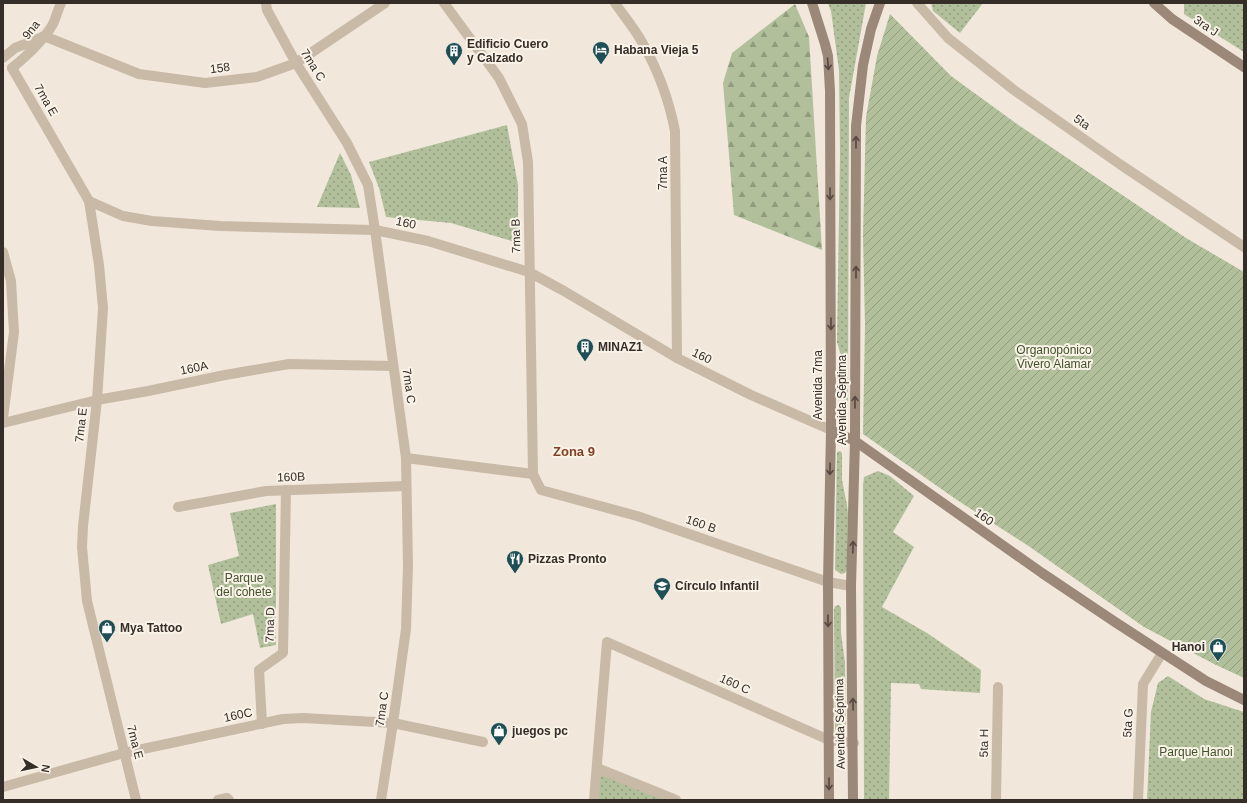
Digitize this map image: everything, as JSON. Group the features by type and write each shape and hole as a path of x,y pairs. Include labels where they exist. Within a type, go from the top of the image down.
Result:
{"main road":[{"name":"Avenida Séptima","path":"804,3 820,26"},
{"name":"Avenida Séptima","path":"812,3 828,56 830,90 831,341"},
{"name":"Avenida Séptima","path":"853,800 854,743 852,586 855,441 856,126 863,65 871,29 880,3"},
{"name":"3ra J","path":"1154,3 1172,19 1244,67"},
{"name":"Avenida 7ma","path":"831,341 831,430"},
{"name":"Avenida Séptima","path":"829,800 828,582 831,430"},
{"name":"160","path":"831,430 855,441 1049,578 1162,653 1206,681 1244,700"}],"street":[{"name":"9na","path":"8,67 26,57 44,36 53,22 61,3"},
{"name":"7ma C","path":"266,3 267,10 296,63 347,143 368,185 375,230 406,458 408,565 406,629 381,800"},
{"name":"158","path":"44,36 139,74 206,83 256,77 296,63 385,3"},
{"name":"7ma B","path":"444,3 499,78 522,124 528,162 533,474 541,490"},
{"name":"7ma A","path":"615,3 641,41 659,76 672,114 675,131 677,358"},
{"name":"5ta","path":"917,3 948,38 1014,90 1121,165 1244,247"},
{"path":"3,58 15,48 44,36"},
{"name":"7ma E","path":"8,67 89,201 99,265 103,308 97,400 82,547 87,601 136,800"},
{"name":"160","path":"89,201 123,216 152,221 220,226 375,230 428,241 529,272 677,358 751,395 831,430"},
{"path":"3,252 11,281 14,332 3,418"},
{"name":"160A","path":"3,423 97,400 148,392 225,375 289,364 393,366"},
{"path":"406,458 533,474"},
{"name":"160B","path":"178,507 266,491 406,486"},
{"name":"7ma D","path":"262,724 259,670 283,653 286,490"},
{"name":"160 B","path":"541,490 637,516 828,582 852,586"},
{"name":"160 C","path":"597,768 607,642 829,740 854,743"},
{"name":"5ta G","path":"1138,800 1143,684 1162,653"},
{"name":"5ta H","path":"996,800 998,687"},
{"name":"160C","path":"3,787 124,753 262,724 303,718 393,723 483,742"},
{"path":"594,800 597,768 676,800"}],"green space":[{"path":"828,3 866,3 849,98 848,411 843,410 843,363 837,342 840,154 839,70 831,11"},
{"path":"931,3 983,3 960,33 933,11"},
{"path":"1184,3 1244,3 1244,52 1184,14"},
{"path":"795,4 809,37 822,250 734,215 723,83 732,53"},
{"name":"Organopónico Vivero Alamar","path":"890,14 951,76 1017,124 1186,238 1244,272 1244,678 1144,627 1027,545 957,500 863,434 865,325 863,235 866,117 877,56"},
{"path":"507,125 518,185 518,243 451,223 386,217 379,188 369,162"},
{"path":"340,153 351,175 360,208 317,207"},
{"path":"840,451 842,453 842,480 848,514 847,570 845,573 841,574 835,570 837,452"},
{"path":"878,471 890,476 914,496 893,532 914,547 882,607 927,633 981,670 980,693 921,689 919,684 891,683 889,800 864,800 863,485 864,477"},
{"name":"Parque del cohete","path":"276,504 276,645 260,648 253,614 221,624 208,565 239,556 230,513"},
{"path":"839,605 841,608 841,633 845,662 846,728 843,732 837,733 835,729 834,610 835,606"},
{"name":"Parque Hanoi","path":"1168,676 1204,699 1244,712 1244,800 1147,800 1151,712 1158,683"},
{"path":"597,768 676,800 594,800"}],"place":[{"name":"Habana Vieja 5","path":"601,65"},
{"name":"Edificio Cuero y Calzado","path":"454,66"},
{"name":"MINAZ1","path":"585,362"},
{"name":"Pizzas Pronto","path":"515,574"},
{"name":"Círculo Infantil","path":"662,601"},
{"name":"Mya Tattoo","path":"107,643"},
{"name":"Hanoi","path":"1218,662"},
{"name":"juegos pc","path":"499,746"}],"district":[{"name":"Zona 9","path":"574,451"}]}
